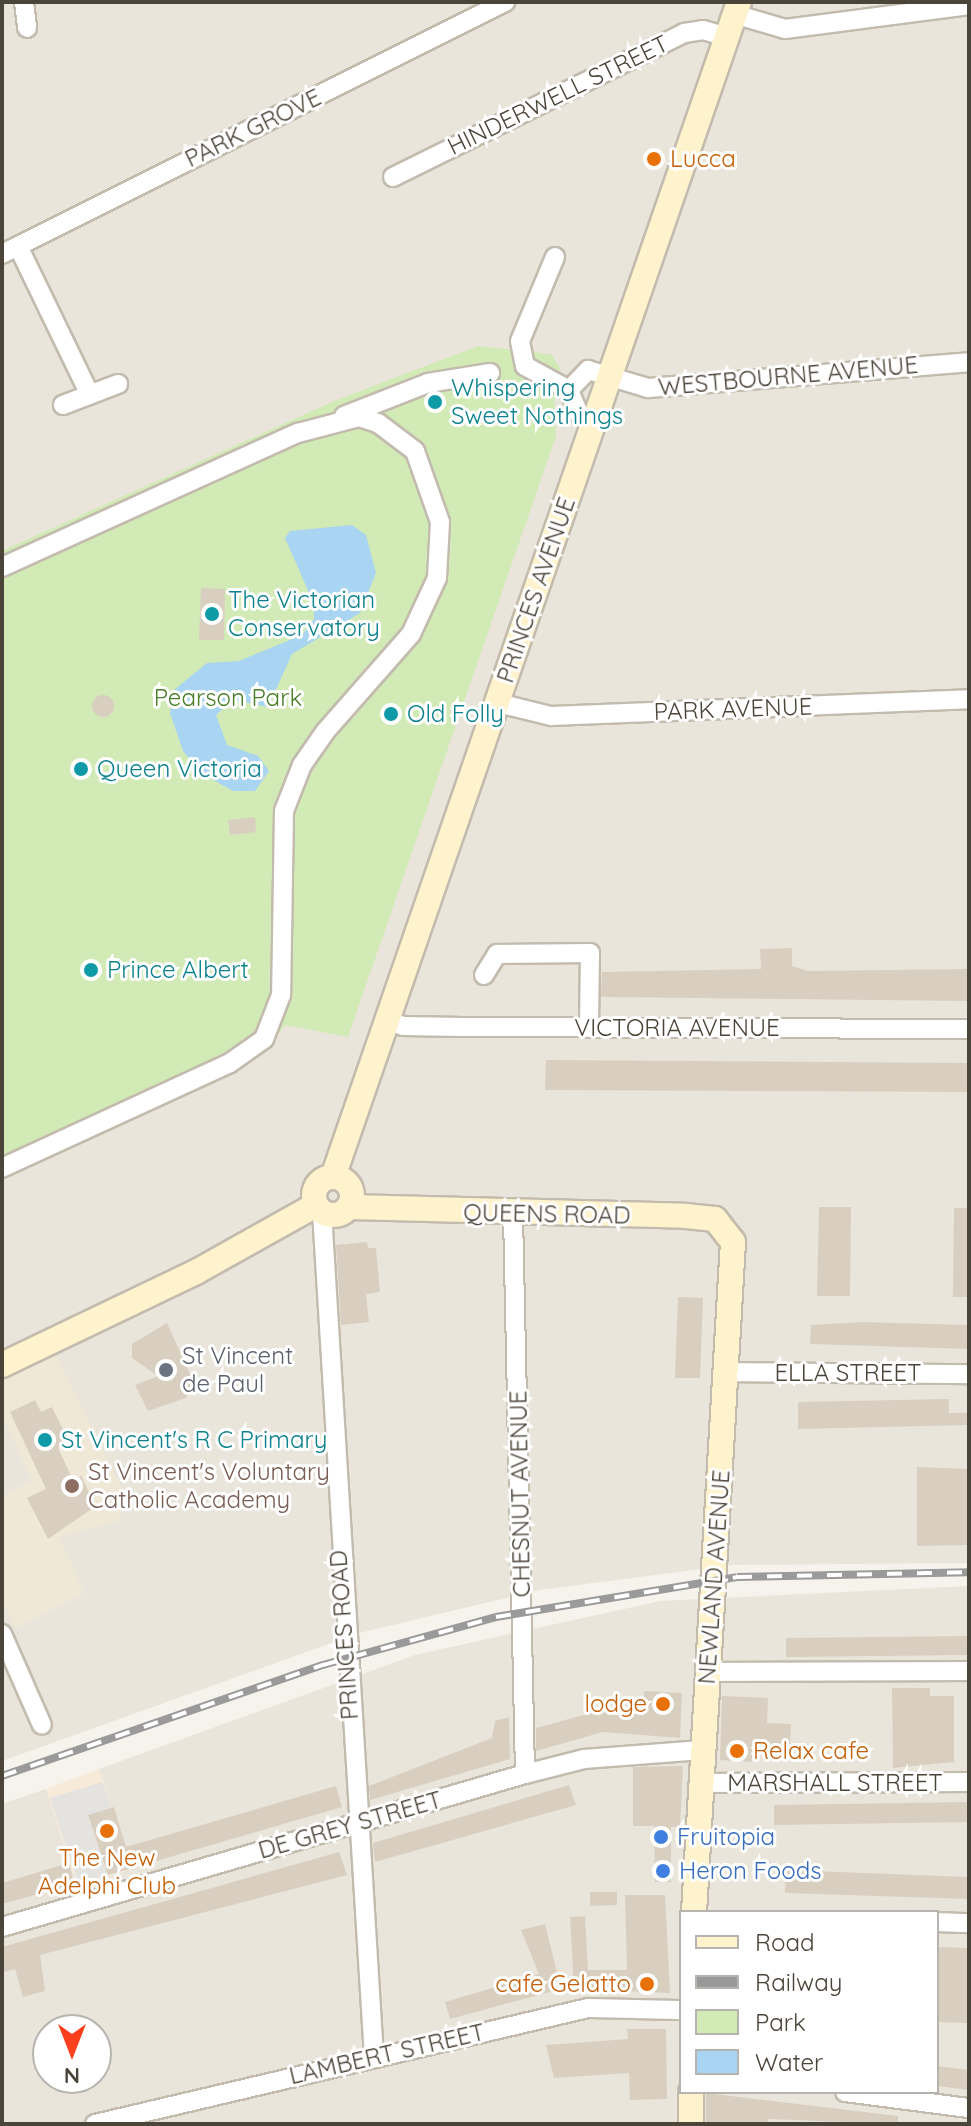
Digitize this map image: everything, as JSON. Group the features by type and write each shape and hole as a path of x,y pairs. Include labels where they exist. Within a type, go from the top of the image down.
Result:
{"street":[{"path":"24,2 27,28"},
{"name":"PARK GROVE","path":"10,250 505,2"},
{"name":"HINDERWELL STREET","path":"393,177 684,33 703,30 733,18 785,29 969,5"},
{"name":"PRINCES AVENUE","path":"333,1177 733,18"},
{"path":"10,250 90,395"},
{"path":"520,341 555,257"},
{"path":"509,323 520,341 525,366 569,390 579,414 593,420"},
{"name":"WESTBOURNE AVENUE","path":"609,377 648,388 717,386 969,362"},
{"path":"569,390 588,370 609,377"},
{"path":"2,567 326,423 428,383 490,373"},
{"path":"63,405 118,384"},
{"path":"2,1168 230,1063 264,1039 281,995 284,811 325,732 411,634 437,578 442,551 434,499 415,451 378,423 359,417 326,423"},
{"name":"PARK AVENUE","path":"498,703 551,716 969,699"},
{"path":"484,975 497,954 590,953 589,1028"},
{"name":"VICTORIA AVENUE","path":"385,1019 403,1026 969,1029"},
{"path":"2,1365 196,1272 319,1208 336,1215 350,1207 349,1184 333,1177 315,1189 319,1208"},
{"name":"QUEENS ROAD","path":"350,1207 715,1219 733,1242"},
{"name":"PRINCES ROAD","path":"319,1208 337,1526 360,1822 374,2058"},
{"name":"CHESNUT AVENUE","path":"513,1214 525,1774"},
{"name":"NEWLAND AVENUE","path":"694,1910 733,1242"},
{"name":"ELLA STREET","path":"727,1372 969,1374"},
{"path":"2,1634 42,1725"},
{"path":"707,1672 969,1671"},
{"name":"DE GREY STREET","path":"2,1927 584,1759 702,1750"},
{"name":"MARSHALL STREET","path":"700,1783 969,1782"},
{"path":"939,1922 969,1923"},
{"name":"LAMBERT STREET","path":"95,2124 588,2008 679,2010"},
{"path":"691,2094 691,2124"},
{"path":"860,2094 969,2108"}],"shaded area":[{"path":"2,2 969,2 969,1563 733,1565 539,1590 359,1633 2,1761"},
{"name":"St Vincent's Voluntary Catholic Academy","path":"54,1350 123,1491 119,1521 59,1537 84,1593 15,1628 2,1599 2,1496 32,1481 2,1415 2,1375"},
{"path":"969,1586 969,2124 2,2124 2,1804 46,1789 77,1884 118,1849 99,1769 415,1655 660,1601"},
{"path":"99,1769 126,1847 118,1850 125,1872 77,1885 46,1789"},
{"path":"102,1782 112,1808 88,1816 108,1875 78,1883 50,1798"}],"green space":[{"name":"Pearson Park","path":"478,346 551,354 560,368 554,391 556,436 348,1037 285,1025 271,1044 2,1169 2,551 334,401"}],"water":[{"path":"352,525 366,535 376,573 360,613 292,654 268,707 233,700 216,715 227,745 258,756 269,771 255,791 233,791 201,773 183,751 170,713 174,690 207,663 239,661 302,635 314,619 314,604 285,538 290,531"}],"building":[{"name":"The Victorian Conservatory","path":"201,588 225,589 224,640 199,640"},
{"path":"103,695 111,698 114,706 111,714 103,717 95,714 92,706 95,698"},
{"path":"255,817 256,832 230,835 228,820"},
{"path":"792,948 792,966 808,971 969,969 969,1001 601,997 602,972 761,969 760,949"},
{"path":"546,1060 969,1063 969,1092 545,1090"},
{"path":"819,1207 851,1207 850,1296 817,1296"},
{"path":"954,1208 969,1208 969,1297 953,1297"},
{"path":"367,1242 368,1248 376,1248 380,1292 366,1294 369,1322 341,1325 336,1245"},
{"path":"678,1297 703,1298 700,1378 675,1378"},
{"path":"862,1322 969,1325 969,1349 810,1344 811,1325"},
{"name":"St Vincent de Paul","path":"167,1323 194,1383 186,1398 148,1411 135,1385 158,1376 132,1358 132,1344"},
{"path":"949,1399 949,1413 969,1413 969,1425 798,1429 798,1402"},
{"path":"35,1400 41,1412 52,1407 69,1442 58,1448 73,1480 81,1476 96,1506 48,1539 27,1498 46,1489 10,1412"},
{"path":"917,1467 969,1469 969,1545 917,1546"},
{"path":"969,1636 969,1655 786,1657 786,1638"},
{"path":"892,1688 930,1688 930,1696 954,1696 954,1762 893,1768"},
{"path":"644,1691 682,1693 680,1738 603,1732 536,1751 536,1728 598,1711 644,1711"},
{"path":"722,1696 768,1698 767,1723 791,1724 790,1744 753,1743 752,1762 720,1760"},
{"path":"509,1717 510,1759 370,1800 369,1786 492,1738 495,1721"},
{"path":"683,1766 680,1827 671,1827 671,1882 655,1882 654,1826 633,1826 633,1767"},
{"path":"569,1785 576,1805 375,1862 373,1843"},
{"path":"336,1786 342,1807 108,1875 88,1815 114,1807 126,1847"},
{"path":"969,1802 969,1822 774,1825 774,1805"},
{"path":"339,1852 347,1875 40,1955 45,1991 23,1997 15,1969 4,1972 2,1947"},
{"path":"69,1863 74,1884 2,1904 2,1883"},
{"path":"786,1870 969,1877 969,1899 785,1893"},
{"path":"590,1892 617,1892 617,1905 590,1906"},
{"path":"625,1895 665,1895 670,1993 574,1989 570,1917 585,1916 588,1970 627,1970"},
{"path":"545,1924 561,1989 450,2019 445,2002 539,1974 521,1930"},
{"path":"939,1947 969,1948 969,2023 939,2022"},
{"path":"627,2029 666,2029 667,2099 630,2100 629,2073 554,2078 546,2045 628,2039"},
{"path":"939,2066 969,2070 969,2090 939,2086"},
{"path":"706,2094 898,2116 898,2124 768,2119 767,2124 706,2124"}],"railway":[{"path":"2,1776 323,1665 496,1617 737,1577 969,1572"}],"place":[{"name":"Lucca","path":"654,159"},
{"name":"Whispering Sweet Nothings","path":"435,402"},
{"name":"The Victorian Conservatory","path":"212,614"},
{"name":"Old Folly","path":"391,714"},
{"name":"Queen Victoria","path":"81,769"},
{"name":"Prince Albert","path":"91,970"},
{"name":"St Vincent de Paul","path":"166,1370"},
{"name":"St Vincent's R C Primary","path":"45,1440"},
{"name":"St Vincent's Voluntary Catholic Academy","path":"72,1486"},
{"name":"lodge","path":"663,1704"},
{"name":"Relax cafe","path":"737,1751"},
{"name":"The New Adelphi Club","path":"107,1831"},
{"name":"Fruitopia","path":"661,1837"},
{"name":"Heron Foods","path":"663,1871"},
{"name":"cafe Gelatto","path":"647,1984"}]}
